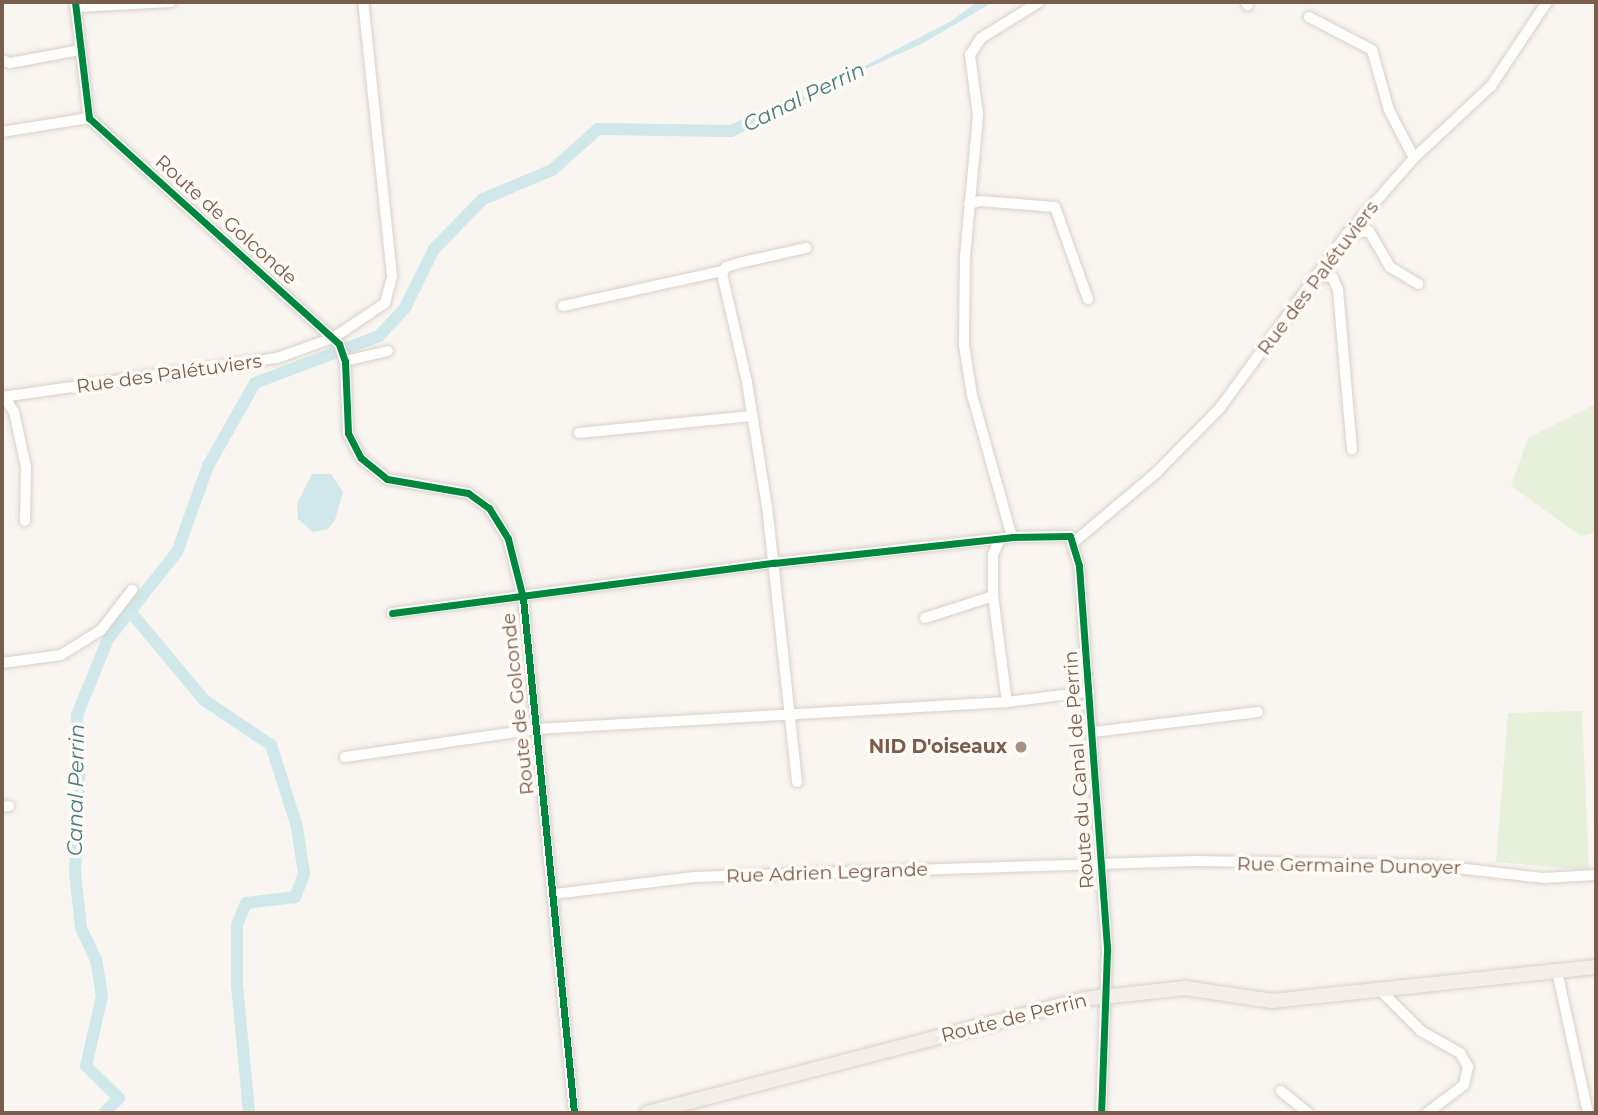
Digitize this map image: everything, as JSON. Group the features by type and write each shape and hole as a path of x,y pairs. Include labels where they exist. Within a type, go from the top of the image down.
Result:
{"main road":[{"name":"Route de Perrin","path":"647,1113 1104,996 1185,988 1272,1001 1382,992 1596,967"}],"street":[{"path":"2,132 89,118 75,4 171,2"},
{"name":"Rue des Palétuviers","path":"3,397 254,363 333,338 380,308 392,285 363,2"},
{"path":"1006,538 967,373 964,306 969,204 978,115 971,50 981,38 1039,2"},
{"name":"Rue des Palétuviers","path":"1074,542 1192,439 1348,234 1414,158 1491,86 1547,2"},
{"path":"1309,17 1371,50 1389,110 1414,158"},
{"path":"2,60 10,63 80,50"},
{"name":"Route de Golconde","path":"89,118 333,338 345,362 348,433 361,458 387,479 452,488 480,500 508,539 523,598 574,1113"},
{"path":"969,204 980,201 1055,207 1088,299"},
{"path":"1348,234 1369,231 1390,267 1418,284"},
{"path":"563,306 722,271 739,262 806,248"},
{"path":"722,271 752,416 774,563 787,711 797,782"},
{"path":"1319,275 1333,278 1338,290 1352,449"},
{"path":"345,362 388,351"},
{"path":"3,397 14,412 26,467 25,520"},
{"path":"579,433 752,416"},
{"path":"392,613 523,598 774,563 1006,538 1062,533 1074,542"},
{"path":"1006,538 993,555 993,596 1007,702"},
{"name":"Route du Canal de Perrin","path":"1074,542 1093,732 1107,951 1101,1113"},
{"path":"2,663 61,655 101,630 132,590"},
{"path":"925,618 993,596"},
{"path":"345,757 537,729 787,711 1007,702 1089,692"},
{"path":"1093,732 1258,712"},
{"name":"Rue Adrien Legrande","path":"554,894 694,877 1102,865"},
{"name":"Rue Germaine Dunoyer","path":"1102,865 1431,865 1544,878 1596,875"},
{"path":"1557,971 1588,1113"},
{"path":"1382,992 1421,1031 1460,1054 1468,1067 1464,1085 1427,1113"},
{"path":"1281,1091 1308,1113"}],"green space":[{"path":"1596,404 1596,532 1581,536 1511,486 1528,438"},
{"path":"1582,711 1589,870 1496,862 1508,713"}],"water":[{"path":"977,2 993,2 925,42 815,92 951,21"},
{"path":"312,474 331,474 343,492 335,520 328,529 313,532 298,519 297,504"}],"waterway":[{"name":"Canal Perrin","path":"104,1113 119,1098 86,1066 102,996 96,960 81,928 75,872 80,762 77,715 108,639 177,552 208,466 255,383 379,336 405,308 434,249 483,199 552,170 598,129 731,131 830,84"},
{"path":"129,610 204,700 271,745 297,827 304,874 295,897 246,903 237,925 237,985 249,1113"}],"cycle path":[{"path":"75,2 89,118 339,344 345,361 348,433 361,458 387,479 468,493 489,508 508,539 523,598 574,1113"},
{"path":"392,613 774,563 1012,537 1070,536 1079,566 1107,951 1101,1113"}],"place":[{"name":"NID D'oiseaux","path":"1021,747"}]}
